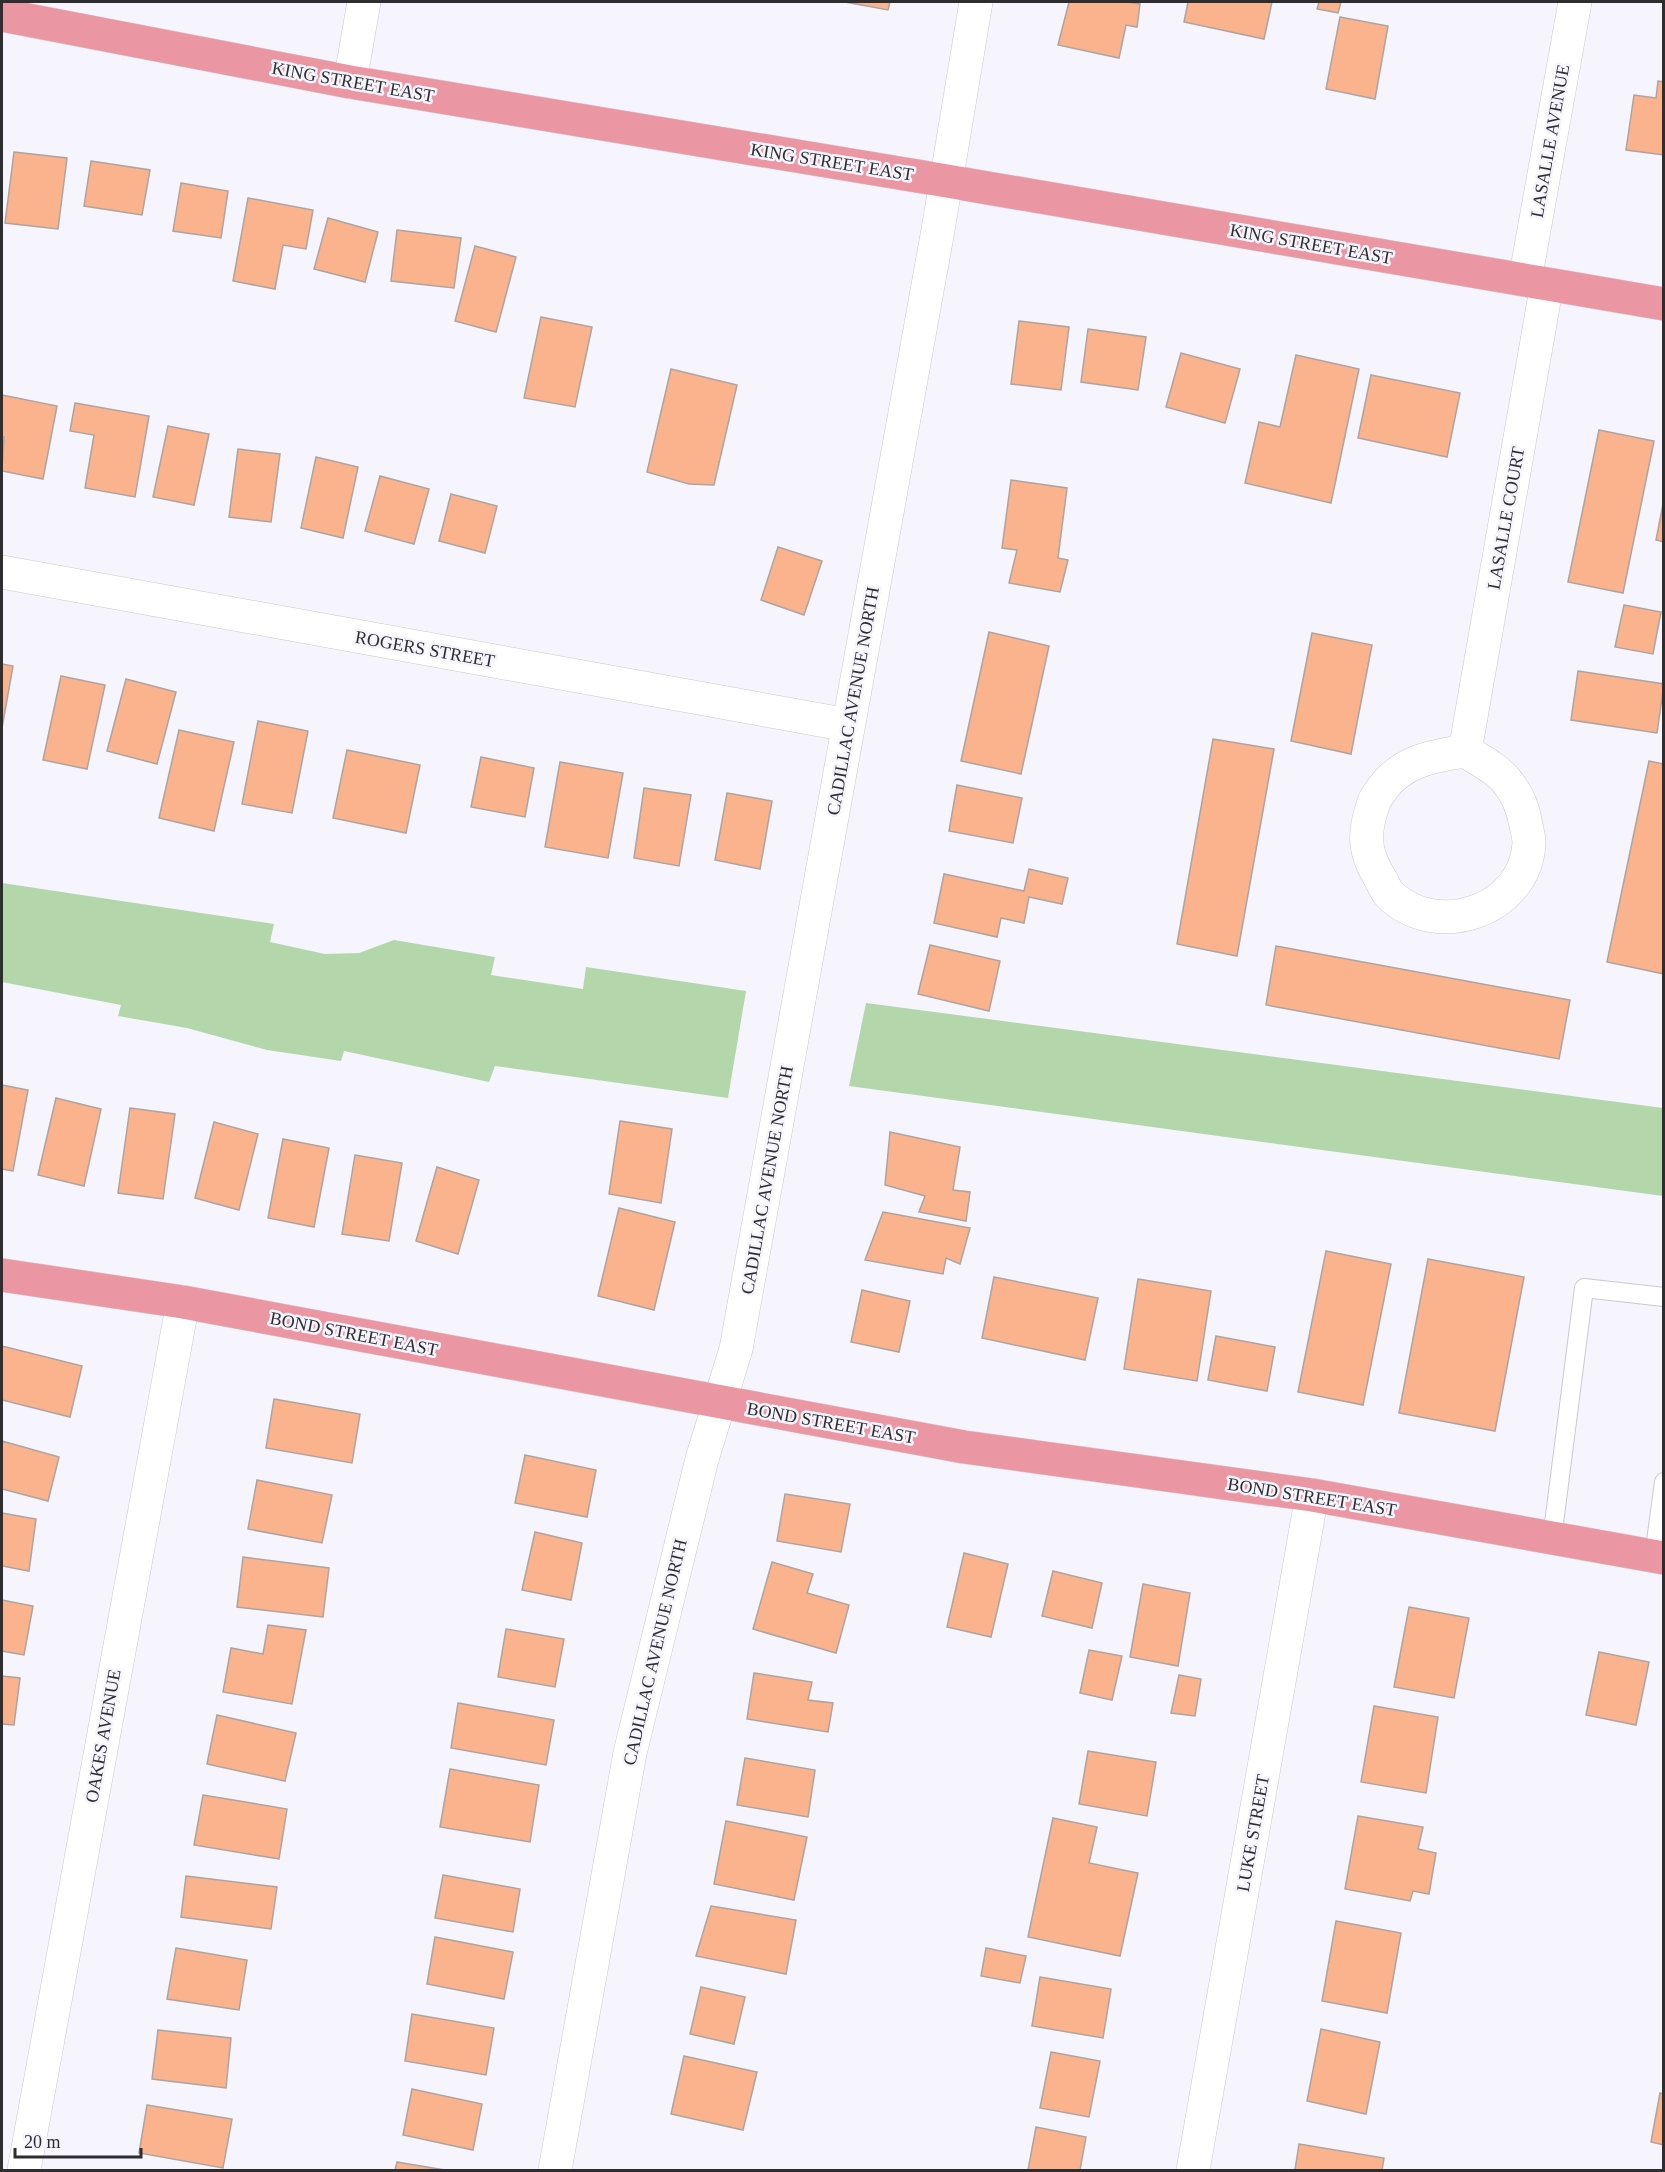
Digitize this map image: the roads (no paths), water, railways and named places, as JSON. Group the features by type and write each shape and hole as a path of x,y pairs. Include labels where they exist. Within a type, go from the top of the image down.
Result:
{"main road":[{"name":"KING STREET EAST","path":"2,15 350,82 947,181 1664,304"},
{"name":"BOND STREET EAST","path":"2,1275 183,1302 964,1447 1312,1495 1659,1557"}],"street":[{"path":"350,82 364,2"},
{"name":"CADILLAC AVENUE NORTH","path":"555,2170 630,1753 702,1459 736,1349 947,181 976,2"},
{"name":"LASALLE AVENUE","path":"1536,282 1575,2"},
{"name":"LASALLE COURT","path":"1466,751 1536,282"},
{"name":"ROGERS STREET","path":"2,572 848,725"},
{"path":"1466,751 1508,782 1523,806 1529,843 1522,870 1512,887 1491,906 1459,917 1430,916 1412,910 1388,893 1369,860 1366,831 1373,802 1390,778 1410,764 1438,755 1466,751"},
{"name":"OAKES AVENUE","path":"24,2170 183,1302"},
{"name":"LUKE STREET","path":"1193,2170 1312,1495"}],"lane":[{"path":"1552,1539 1584,1288 1664,1298"},
{"path":"1659,1557 1664,1482"}]}
